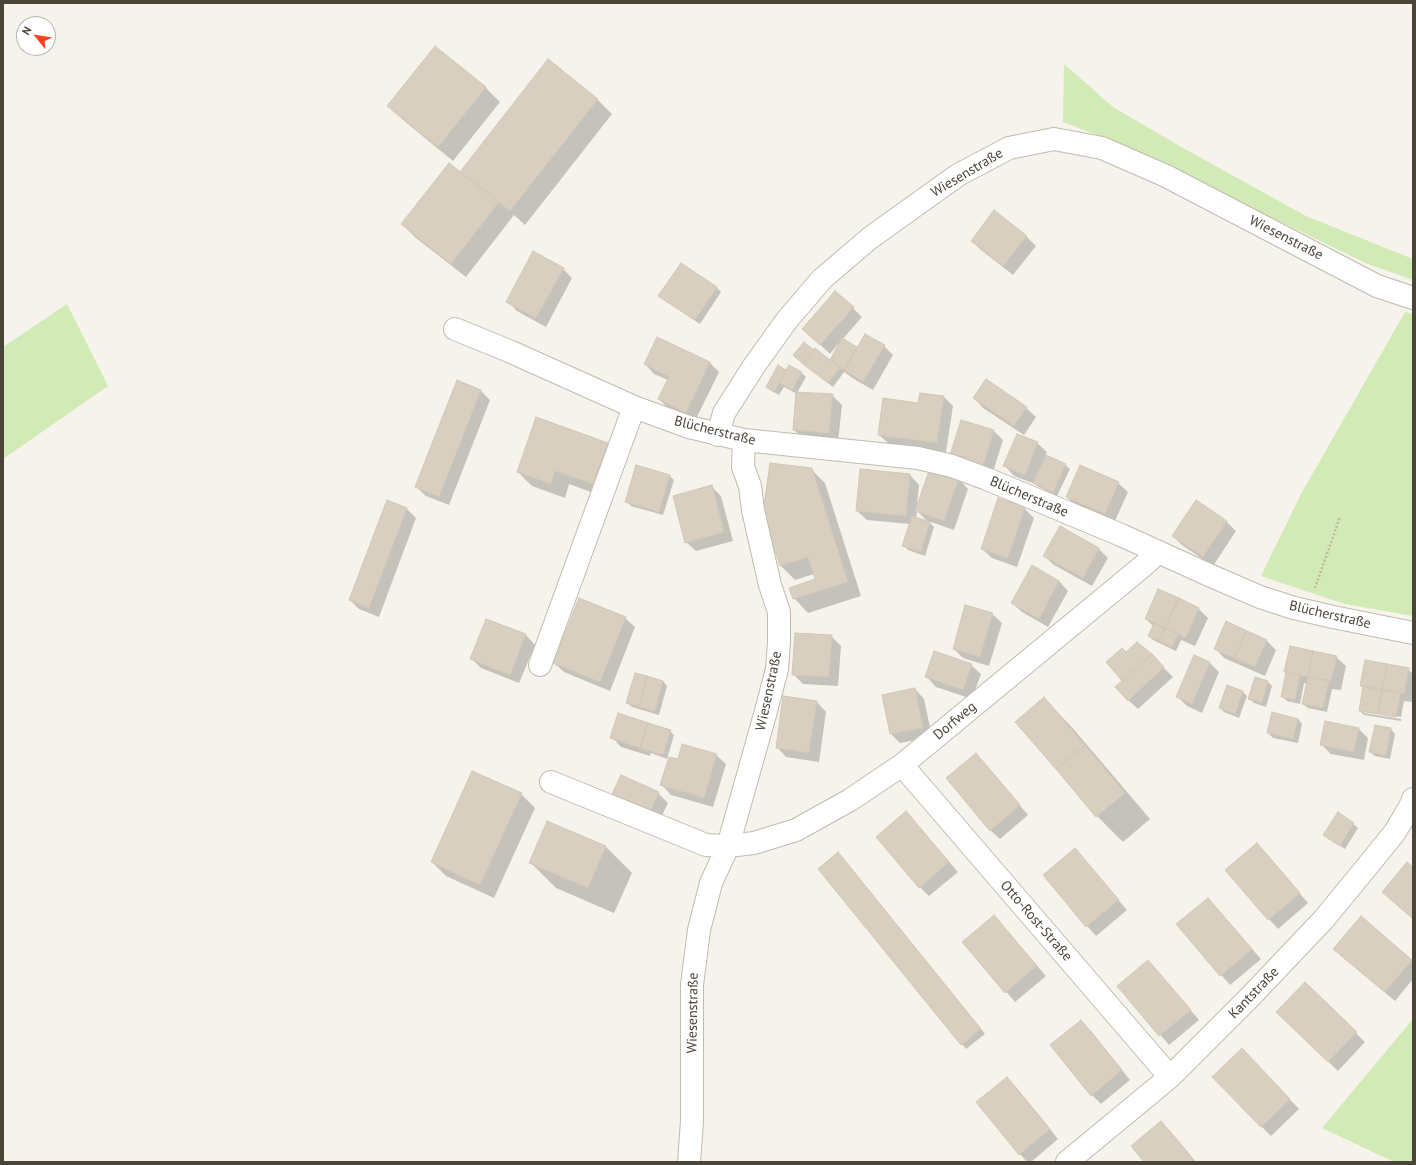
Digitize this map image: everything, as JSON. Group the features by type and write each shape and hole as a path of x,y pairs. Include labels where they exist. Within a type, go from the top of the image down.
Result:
{"street":[{"name":"Wiesenstraße","path":"718,435 724,413 754,366 787,320 822,279 870,238 958,175 1009,148 1054,139 1102,148 1166,176 1377,286 1413,298"},
{"name":"Blücherstraße","path":"454,329 509,351 634,407 689,427 744,440 918,458 952,466 986,479 1260,597 1294,608 1413,633"},
{"path":"540,665 634,407"},
{"name":"Wiesenstraße","path":"689,1162 692,1121 692,985 698,938 711,882 728,846 766,712 777,669 779,643 779,612 770,585 753,510 750,486 743,467 744,440"},
{"name":"Dorfweg","path":"728,846 754,843 796,830 850,800 902,765 1144,566 1156,552"},
{"name":"Otto-Rost-Straße","path":"902,765 1170,1077"},
{"path":"551,782 706,844 728,846"},
{"name":"Kantstraße","path":"1067,1162 1170,1077 1251,996 1324,919 1395,832 1413,799"}],"path":[{"path":"1325,561 1340,517"}],"green space":[{"path":"1064,64 1113,107 1183,148 1306,216 1413,259 1413,280 1368,264 1110,140 1063,122"},
{"path":"67,304 108,386 3,459 3,347"},
{"path":"1405,312 1413,314 1413,616 1345,604 1261,576 1301,494"},
{"path":"1413,1019 1413,1162 1394,1162 1322,1128"}],"building":[{"path":"435,46 486,87 438,147 387,106"},
{"path":"548,59 598,99 510,211 460,172"},
{"path":"449,163 499,202 451,264 401,224"},
{"path":"994,210 1027,236 1003,266 971,241"},
{"path":"533,251 564,268 536,318 506,302"},
{"path":"681,263 717,287 695,320 658,296"},
{"path":"835,291 854,307 820,345 802,329"},
{"path":"865,334 885,345 863,382 844,370"},
{"path":"657,337 710,362 686,413 658,399 669,377 644,364"},
{"path":"842,338 857,347 844,370 830,360"},
{"path":"804,342 814,350 803,364 793,355"},
{"path":"815,348 840,368 828,383 803,364"},
{"path":"778,365 786,370 774,392 766,387"},
{"path":"789,365 802,372 792,390 779,383"},
{"path":"986,379 1027,407 1014,426 973,398"},
{"path":"457,380 481,390 439,497 415,487"},
{"path":"796,392 833,394 829,433 793,430"},
{"path":"920,393 944,396 937,443 878,435 883,398 918,403"},
{"path":"536,417 608,443 593,484 555,471 551,484 517,472"},
{"path":"961,420 994,430 983,466 950,455"},
{"path":"1017,434 1038,442 1025,475 1003,466"},
{"path":"1046,455 1066,464 1053,492 1033,483"},
{"path":"770,463 812,468 848,582 793,599 789,588 815,579 808,557 780,566 763,513"},
{"path":"636,465 670,475 659,512 625,502"},
{"path":"1080,465 1119,482 1105,514 1066,497"},
{"path":"930,468 959,478 944,521 915,511"},
{"path":"860,469 910,474 906,516 856,511"},
{"path":"712,485 724,532 685,543 673,496"},
{"path":"998,498 1025,507 1008,558 981,549"},
{"path":"387,500 407,508 369,608 349,600"},
{"path":"1196,500 1227,521 1203,557 1172,536"},
{"path":"912,516 930,522 921,552 902,546"},
{"path":"1060,526 1099,548 1083,578 1043,556"},
{"path":"1032,565 1059,581 1039,619 1011,603"},
{"path":"1158,589 1179,598 1165,628 1145,619"},
{"path":"579,598 626,617 600,682 553,663"},
{"path":"1179,598 1199,608 1186,638 1165,628"},
{"path":"965,605 993,613 980,657 953,649"},
{"path":"486,619 526,634 510,675 470,659"},
{"path":"1226,621 1247,631 1234,658 1214,649"},
{"path":"1154,623 1165,628 1159,641 1148,636"},
{"path":"1165,628 1178,634 1172,647 1159,641"},
{"path":"1247,631 1267,640 1255,667 1234,658"},
{"path":"795,633 832,635 829,677 792,675"},
{"path":"1137,642 1152,654 1122,681 1106,662 1122,648 1126,652"},
{"path":"1290,646 1313,651 1308,677 1284,672"},
{"path":"934,651 972,664 963,690 925,677"},
{"path":"1313,651 1337,656 1331,681 1308,677"},
{"path":"1152,654 1164,667 1128,701 1115,687"},
{"path":"1194,655 1210,662 1192,704 1176,697"},
{"path":"1365,660 1387,664 1382,690 1360,686"},
{"path":"1387,664 1409,668 1404,694 1382,690"},
{"path":"1286,672 1300,675 1295,700 1281,697"},
{"path":"635,673 647,676 639,707 626,703"},
{"path":"647,676 663,681 655,711 639,707"},
{"path":"1255,677 1268,681 1262,703 1248,699"},
{"path":"1308,677 1329,681 1323,708 1302,704"},
{"path":"1227,685 1243,691 1235,714 1219,708"},
{"path":"1363,686 1382,690 1378,714 1359,711"},
{"path":"915,688 923,728 890,734 882,695"},
{"path":"1382,690 1401,693 1396,717 1378,714"},
{"path":"783,696 817,701 809,753 776,748"},
{"path":"1044,697 1085,745 1056,769 1015,722"},
{"path":"1272,712 1298,719 1293,739 1267,733"},
{"path":"618,713 648,723 640,748 610,738"},
{"path":"1325,721 1359,728 1354,752 1320,745"},
{"path":"648,723 671,730 663,755 640,748"},
{"path":"1375,725 1391,728 1386,756 1369,752"},
{"path":"682,744 717,754 704,798 660,785 669,757 678,759"},
{"path":"1085,745 1125,793 1096,817 1056,769"},
{"path":"976,753 1020,805 990,831 946,778"},
{"path":"472,771 522,793 480,885 431,862"},
{"path":"621,775 659,792 650,812 612,794"},
{"path":"906,811 949,862 919,888 876,837"},
{"path":"1338,812 1354,823 1340,846 1323,835"},
{"path":"547,821 606,846 588,888 529,863"},
{"path":"1257,843 1300,893 1268,920 1225,870"},
{"path":"1075,848 1119,900 1086,927 1043,875"},
{"path":"838,852 981,1029 961,1045 818,869"},
{"path":"1407,862 1413,867 1413,919 1382,892"},
{"path":"1208,898 1252,949 1220,976 1176,924"},
{"path":"994,915 1037,966 1005,993 962,942"},
{"path":"1361,916 1412,960 1385,992 1333,949"},
{"path":"1148,960 1191,1010 1159,1036 1117,986"},
{"path":"1305,982 1357,1032 1328,1062 1276,1012"},
{"path":"1081,1020 1122,1070 1091,1096 1050,1045"},
{"path":"1242,1048 1290,1099 1261,1127 1212,1077"},
{"path":"1007,1077 1050,1129 1019,1155 976,1102"},
{"path":"1161,1121 1195,1162 1144,1162 1131,1146"}]}
